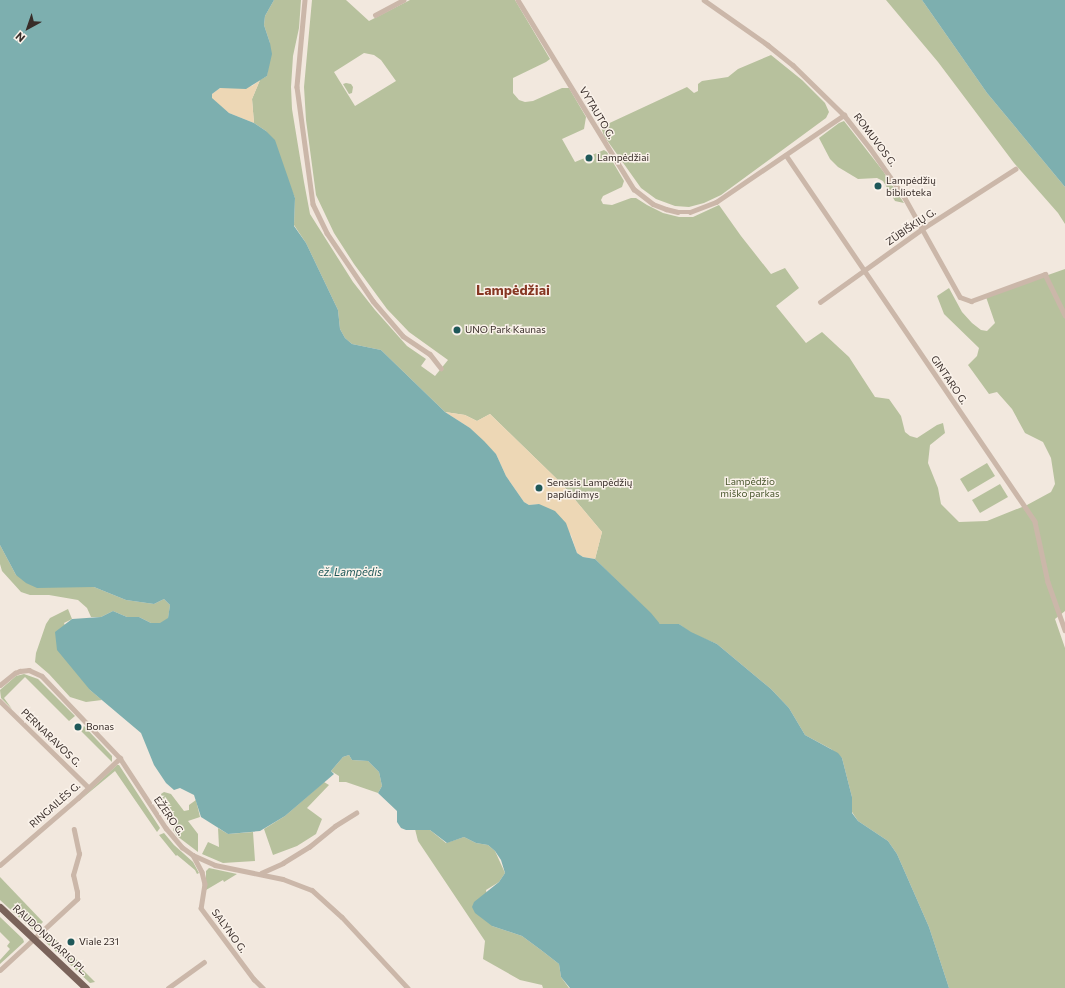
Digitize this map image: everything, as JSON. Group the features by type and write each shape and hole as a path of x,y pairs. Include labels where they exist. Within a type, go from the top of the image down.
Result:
{"main road":[{"name":"RAUDONDVARIO PL.","path":"0,907 86,988"}],"street":[{"path":"305,0 297,87 313,204 327,233 373,301 402,336 430,354 441,368"},
{"path":"375,15 403,0"},
{"name":"VYTAUTO G.","path":"518,0 618,165 634,189 653,204 678,212 690,212 704,208 716,202 844,115"},
{"name":"ROMUVOS G.","path":"704,0 793,64 844,115 883,166 905,198 956,292 965,300 971,301 1045,274 1065,315"},
{"name":"GINTARO G.","path":"786,155 1035,522 1048,582 1065,630"},
{"name":"ZŪBIŠKIŲ G.","path":"820,302 922,229 1014,169"},
{"name":"EŽERO G.","path":"0,685 15,673 20,671 30,670 42,676 120,758 174,839 193,855 215,865 261,874 299,884 320,896 408,988"},
{"name":"PERNARAVOS G.","path":"0,701 89,788"},
{"name":"RINGAILĖS G.","path":"0,865 89,788 120,758"},
{"path":"261,874 309,847 335,826 356,813"},
{"path":"0,970 76,899 77,892 73,875 79,854 74,830"},
{"name":"SALYNO G.","path":"193,855 202,872 205,884 201,908 254,979 263,988"},
{"path":"168,988 204,962"}],"green space":[{"name":"Lampėdžio miško parkas","path":"274,0 301,0 299,28 293,56 291,87 292,109 310,214 353,282 375,310 407,346 426,359 421,366 435,376 448,360 409,332 387,309 354,264 334,233 316,195 306,120 304,87 312,0 346,0 369,21 410,0 515,0 550,59 513,78 513,93 519,100 525,102 533,101 562,88 569,88 586,117 584,129 562,139 575,162 604,150 607,152 624,181 622,187 603,196 601,200 603,204 612,205 631,198 636,198 663,213 679,217 693,217 719,205 771,274 785,268 799,288 776,306 806,343 822,332 849,357 875,397 889,399 901,416 905,432 910,436 917,438 937,425 943,423 945,433 930,445 928,463 938,488 941,504 959,522 987,521 1027,505 1051,492 1055,484 1051,458 1043,442 1025,433 1012,409 997,392 989,394 968,365 977,356 979,348 944,314 937,296 949,288 962,312 981,330 987,331 995,323 986,297 1065,269 1065,611 1055,619 1065,648 1065,988 949,988 929,927 897,854 888,841 858,821 852,812 852,797 842,758 831,749 805,735 789,708 771,689 717,644 691,633 679,624 660,624 654,620 650,613 595,559 602,532 561,483 490,414 477,421 465,415 445,412 381,350 352,344 345,338 340,329 338,310 306,243 294,225 295,198 266,131 254,123 252,99 260,80 267,76 270,43 264,25 265,16","holes":["364,53 374,55 381,60 396,81 355,106 334,72"]},
{"path":"886,0 922,0 987,93 1065,187 1065,224 1058,213 1014,163 938,62"},
{"path":"771,55 802,80 825,103 829,112 826,118 721,195 704,203 689,207 675,206 656,199 641,188 604,136 601,127 687,87 694,93 698,91 698,84 702,81 728,77 738,69"},
{"path":"343,84 351,84 353,87 352,93 349,94"},
{"path":"844,121 883,171 904,203 895,201 883,181 877,178 858,179 838,167 830,159 819,138"},
{"path":"987,463 995,476 968,492 960,479"},
{"path":"1000,484 1008,497 980,513 972,500"},
{"path":"0,545 16,575 74,587 94,587 126,600 154,604 164,599 170,605 168,619 160,624 151,623 139,617 127,617 113,611 101,617 91,617 87,608 78,600 49,595 30,595 21,592 2,571 0,564"},
{"path":"68,609 72,619 64,623 90,690 102,700 86,702 70,697 49,674 35,662 36,653 46,624 50,618"},
{"path":"24,674 38,679 75,716 69,721 25,677 4,698 12,709 1,698 0,690 16,676"},
{"path":"84,726 112,756 112,762 80,730"},
{"path":"349,755 352,760 368,761 379,772 382,786 378,793 346,782 339,782 339,776 331,771 343,757"},
{"path":"117,765 119,765 160,828 157,832 115,771 80,800"},
{"path":"324,782 329,785 307,808 322,819 316,834 297,846 273,855 264,829 285,816"},
{"path":"164,792 171,794 184,811 189,810 189,805 196,800 200,817 188,821 198,834 198,852 177,836 173,830 177,820 162,798 161,794"},
{"path":"218,828 228,834 253,832 255,861 223,863 202,854 208,842 219,847"},
{"path":"415,829 430,830 446,843 464,837 476,843 488,845 495,851 505,873 499,882 486,890 492,926 522,936 559,964 561,977 569,988 543,988 542,985 520,980 483,959 485,941 418,841"},
{"path":"164,833 174,845 193,862 199,873 197,874 195,870 177,855 176,856 159,835"},
{"path":"209,868 237,874 206,890 206,871"},
{"path":"0,877 43,922 34,931 0,900"},
{"path":"0,917 23,939 24,942 0,964 0,960 10,949 7,946 10,942 0,932"},
{"path":"45,929 80,963 78,965 95,982 90,983 40,937"}],"sand":[{"path":"260,80 252,99 254,123 229,113 212,99 212,94 220,88 252,86"},
{"name":"Senasis Lampėdžių paplūdimys","path":"445,412 465,415 477,421 490,414 561,483 602,532 595,559 583,557 577,553 571,535 539,504 529,505 524,502 506,476 496,454 470,428"}],"water":[{"name":"ež. Lampėdis","path":"0,0 274,0 265,16 264,25 272,54 267,76 246,89 220,88 212,94 212,98 229,113 254,123 266,131 275,140 295,198 294,226 306,243 338,310 340,329 345,338 352,344 381,350 445,412 470,428 496,454 506,476 524,502 529,505 539,504 555,511 566,523 577,553 583,557 595,559 651,613 660,624 679,624 691,632 717,644 771,689 789,708 805,735 838,753 842,758 852,797 852,813 858,821 888,841 897,854 929,927 949,988 570,988 561,977 559,964 522,936 492,926 475,913 472,907 474,902 499,882 505,873 501,860 495,851 488,845 476,843 464,837 447,843 430,830 406,830 401,828 397,822 397,811 378,793 382,786 379,772 368,761 352,760 349,755 343,757 331,771 334,774 285,816 260,831 228,834 201,817 194,795 180,788 174,790 166,783 154,765 141,733 90,690 57,650 55,632 72,619 101,617 113,611 127,617 139,617 151,623 160,623 168,618 170,605 164,599 154,604 126,600 94,587 37,588 26,583 16,575 0,545"},
{"path":"922,0 1065,0 1065,187 987,93"}],"place":[{"name":"Lampėdžiai","path":"589,158"},
{"name":"Lampėdžių biblioteka","path":"878,186"},
{"name":"UNO Park Kaunas","path":"457,330"},
{"name":"Senasis Lampėdžių paplūdimys","path":"539,488"},
{"name":"Bonas","path":"78,727"},
{"name":"Viale 231","path":"71,942"}],"district":[{"name":"Lampėdžiai","path":"513,290"}]}
